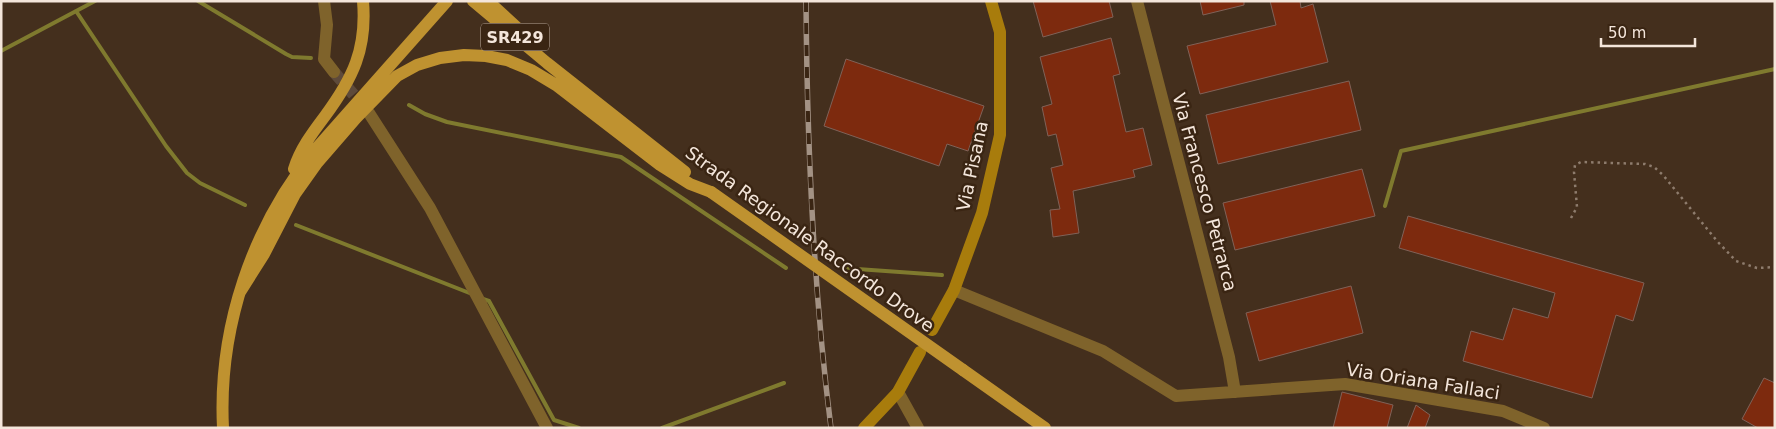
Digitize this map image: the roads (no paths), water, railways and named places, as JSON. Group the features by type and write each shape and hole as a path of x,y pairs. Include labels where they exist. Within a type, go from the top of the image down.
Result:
{"main road":[{"path":"292,181 296,163 302,150 342,92 352,74 361,43 364,19 363,1"},
{"path":"223,428 226,353 240,292 259,240 292,181 315,150 447,1"},
{"name":"SR429","path":"473,1 555,77"},
{"path":"488,1 530,39 555,77"},
{"path":"240,292 264,254 292,199 309,173 356,118 402,72 440,58 475,55 497,58 555,77"},
{"name":"Strada Regionale Raccordo Drove","path":"555,77 660,165 690,184 711,192 1045,428"}],"street":[{"path":"324,1 327,25 324,59 334,72"},
{"name":"Via Pisana","path":"932,330 954,290 982,213 1000,135 1000,32 991,1"},
{"name":"Via Francesco Petrarca","path":"1137,1 1229,357 1235,392"},
{"path":"369,113 430,208 547,428"},
{"name":"Via Oriana Fallaci","path":"954,290 1103,352 1176,396 1345,384 1502,411 1544,428"},
{"path":"864,428 898,392 920,352"},
{"path":"898,392 918,428"}],"waterway":[{"path":"1,51 95,1"},
{"path":"198,1 286,54 292,57 311,58"},
{"path":"76,11 166,146 187,173 200,183 245,205"},
{"path":"1385,206 1401,151 1775,69"},
{"path":"409,105 425,114 447,122 621,157 786,268"},
{"path":"296,225 472,294"},
{"path":"843,268 942,275"},
{"path":"483,299 489,301 554,420 579,428"},
{"path":"662,428 784,383"}],"tunnel":[{"path":"334,72 366,109"}],"railway":[{"path":"806,1 808,108 815,269 831,428"}]}
